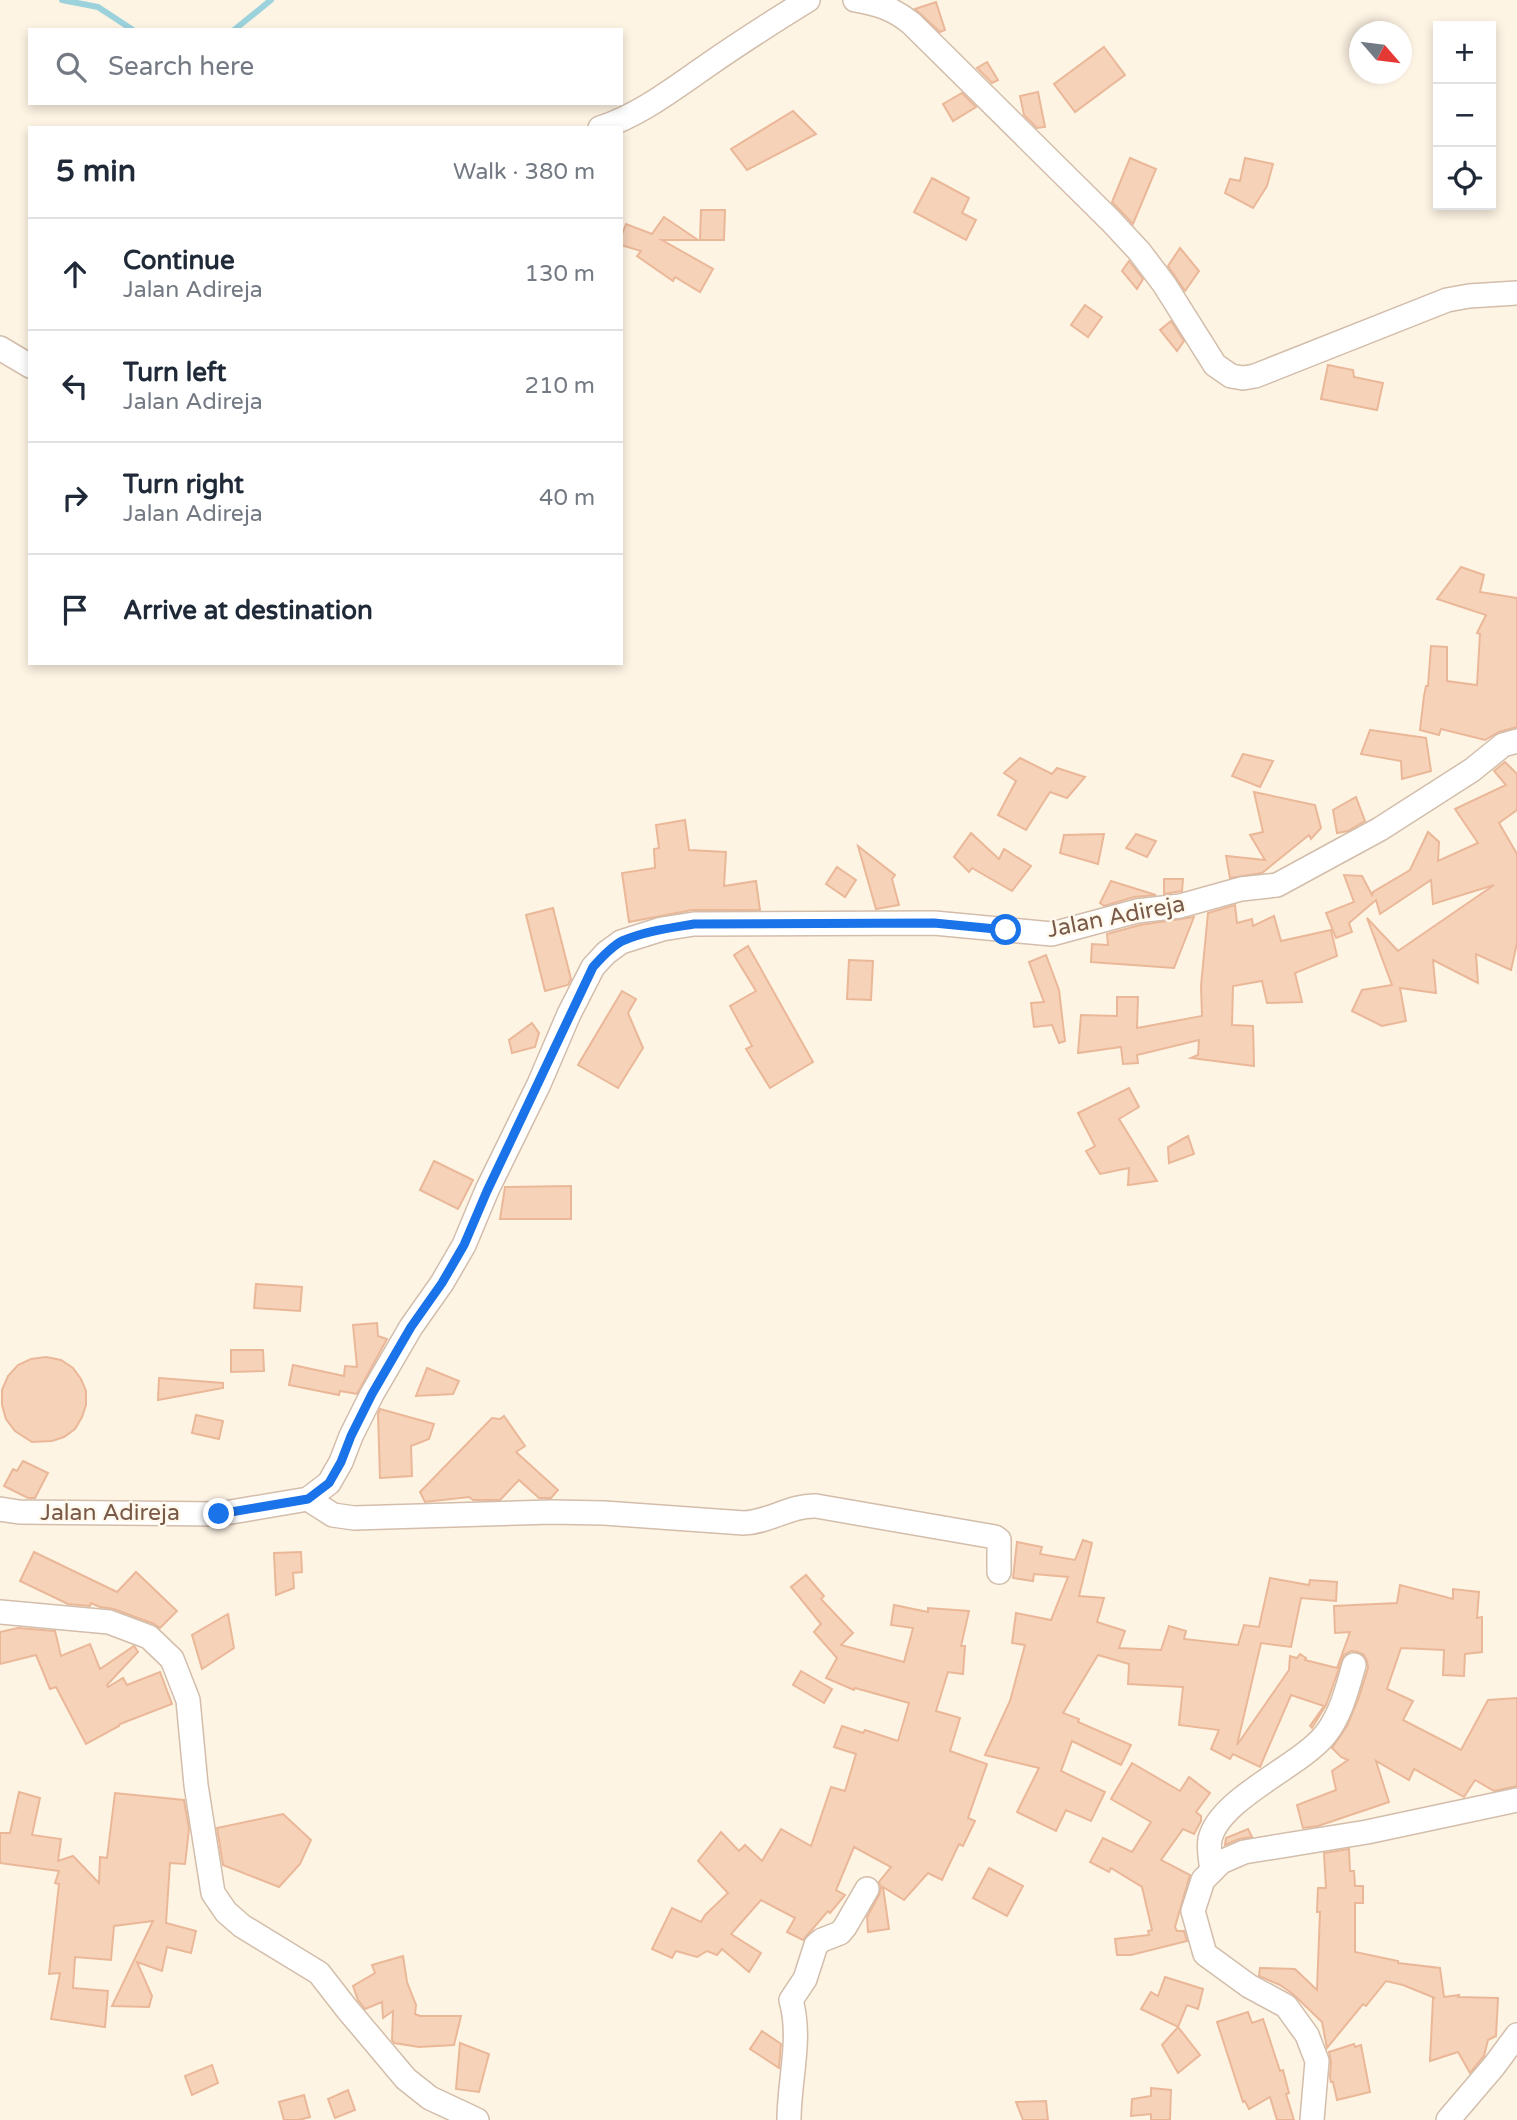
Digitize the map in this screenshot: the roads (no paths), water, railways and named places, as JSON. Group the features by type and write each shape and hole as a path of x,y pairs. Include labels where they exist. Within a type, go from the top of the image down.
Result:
{"street":[{"path":"606,126 665,96 759,30 808,0"},
{"path":"855,0 875,3 896,11 911,23 1082,193 1139,251 1164,284 1215,365 1231,376 1255,376 1457,297 1517,293"},
{"path":"0,348 28,365"},
{"name":"Jalan Adireja","path":"0,1509 19,1512 219,1514 308,1499 329,1483 372,1394 464,1245 593,967 621,942 662,929 694,924 934,923 1052,934 1137,911 1180,906 1241,889 1277,884 1380,829 1472,770 1503,744 1517,741"},
{"path":"308,1499 333,1515 354,1518 552,1512 755,1523 795,1508 816,1506 995,1537 999,1540 999,1572"},
{"path":"0,1612 109,1622 149,1637 172,1659 188,1700 196,1785 213,1893 226,1912 242,1926 319,1973 406,2079 430,2098 478,2120"},
{"path":"1212,1871 1209,1847 1216,1825 1254,1790 1308,1752 1325,1735 1343,1701 1354,1665"},
{"path":"1312,2120 1317,2061 1307,2035 1286,2007 1249,1986 1205,1954 1193,1911 1203,1880 1221,1862 1244,1852 1367,1832 1517,1800"},
{"path":"789,2120 789,2094 797,2034 791,2000 805,1979 816,1945 840,1933 867,1889"},
{"path":"1448,2120 1517,2035"}],"waterway":[{"path":"62,0 98,7 130,28"},
{"path":"236,28 271,0"}]}
